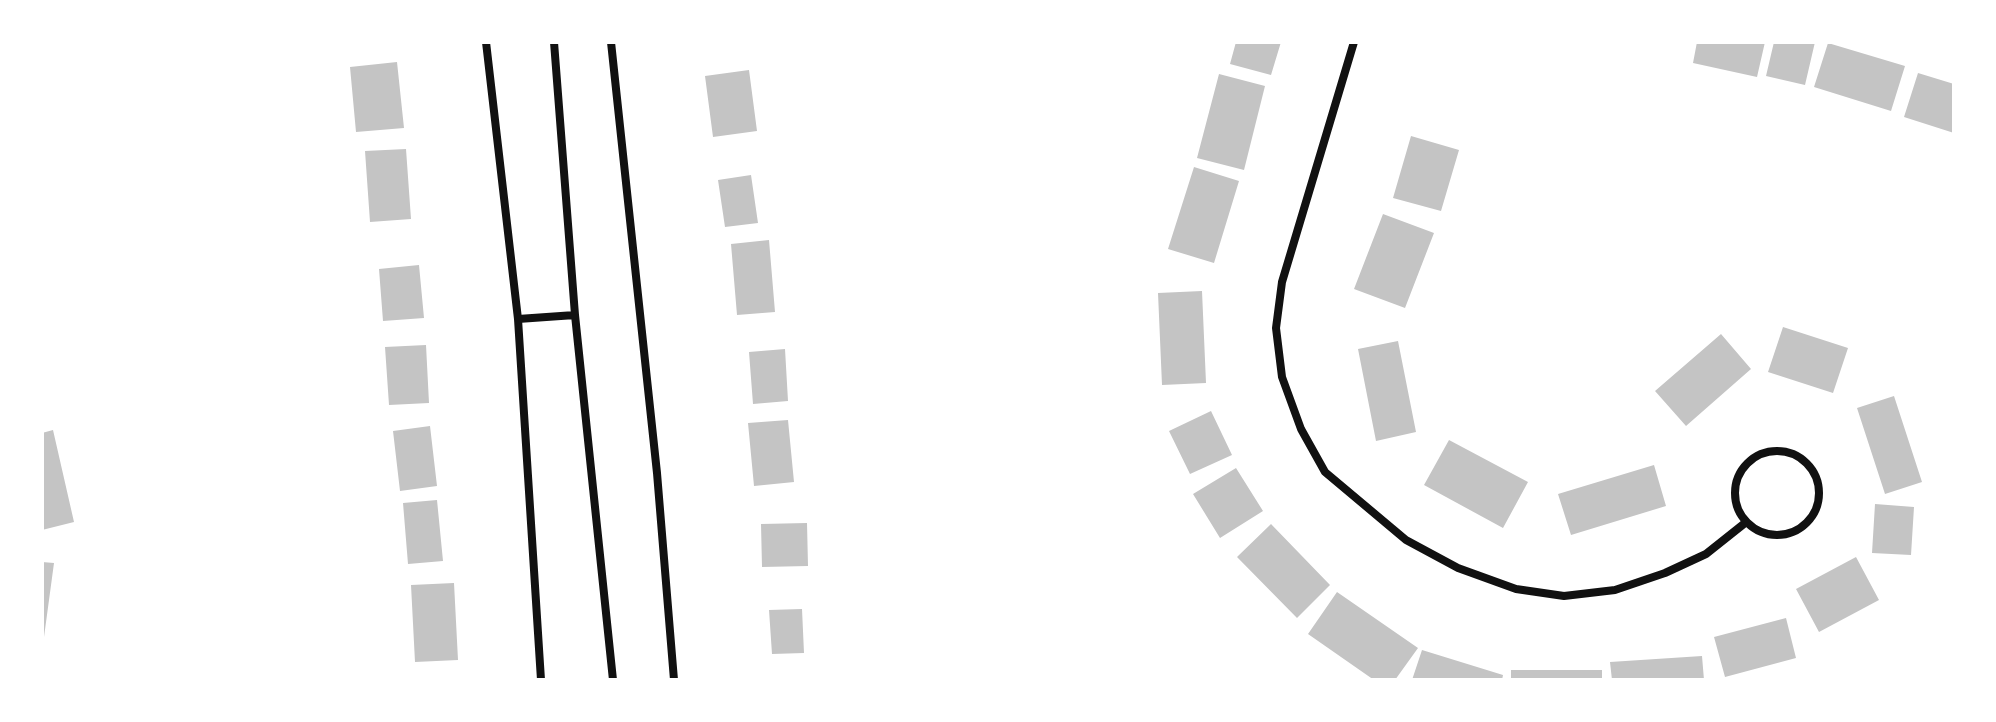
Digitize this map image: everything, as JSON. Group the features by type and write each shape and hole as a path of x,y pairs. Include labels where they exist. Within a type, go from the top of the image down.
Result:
{"street":[{"path":"486,42 518,319 541,680"},
{"path":"554,42 575,315 613,680"},
{"path":"611,42 657,473 674,680"},
{"path":"1354,42 1282,282 1276,328 1282,377 1301,429 1325,472 1406,540 1458,568 1516,589 1564,596 1615,590 1665,573 1706,554 1745,523"},
{"path":"518,319 575,315"},
{"path":"1780,451 1806,462 1819,486 1815,512 1807,524 1783,536 1769,536 1745,523 1734,496 1742,468 1765,452 1780,451"}],"building":[{"path":"1236,42 1281,42 1271,75 1230,64"},
{"path":"1697,42 1765,42 1757,77 1693,63"},
{"path":"1774,42 1815,42 1805,85 1766,76"},
{"path":"1828,43 1905,66 1891,111 1814,87"},
{"path":"397,62 404,128 356,132 350,67"},
{"path":"749,70 757,131 713,137 705,76"},
{"path":"1918,73 1954,84 1954,133 1904,117"},
{"path":"1219,74 1265,86 1244,170 1197,158"},
{"path":"1411,136 1459,150 1441,211 1393,198"},
{"path":"406,149 411,219 370,222 365,151"},
{"path":"1194,167 1239,181 1214,263 1168,249"},
{"path":"751,175 758,223 725,227 718,180"},
{"path":"1383,214 1434,233 1405,308 1354,289"},
{"path":"769,240 775,312 737,315 731,244"},
{"path":"419,265 424,318 383,321 379,269"},
{"path":"1202,291 1206,383 1162,385 1158,293"},
{"path":"1783,327 1848,348 1833,393 1768,372"},
{"path":"1721,334 1751,369 1686,426 1655,391"},
{"path":"1398,341 1416,432 1376,441 1358,349"},
{"path":"426,345 429,403 389,405 385,347"},
{"path":"785,349 788,401 753,404 749,352"},
{"path":"1894,396 1922,482 1885,494 1857,408"},
{"path":"1211,411 1232,455 1190,474 1169,431"},
{"path":"788,420 794,482 754,486 748,423"},
{"path":"430,426 437,486 400,491 393,431"},
{"path":"53,430 74,522 42,530 42,433"},
{"path":"1449,440 1528,482 1503,528 1424,485"},
{"path":"1654,465 1666,506 1571,535 1558,494"},
{"path":"1236,468 1263,511 1220,538 1193,494"},
{"path":"437,500 443,561 408,564 403,503"},
{"path":"1875,504 1914,507 1911,555 1872,553"},
{"path":"807,523 808,566 762,567 761,524"},
{"path":"1271,524 1330,585 1297,618 1237,557"},
{"path":"1856,557 1879,600 1819,632 1796,589"},
{"path":"42,562 54,563 44,637 42,636"},
{"path":"454,583 458,660 415,662 411,585"},
{"path":"1337,592 1418,648 1395,680 1374,680 1308,634"},
{"path":"802,609 804,653 772,654 769,610"},
{"path":"1786,618 1796,658 1725,677 1714,637"},
{"path":"1422,650 1503,675 1502,680 1412,680"},
{"path":"1702,656 1704,680 1612,680 1610,662"},
{"path":"1511,670 1602,670 1602,680 1511,680"}]}
